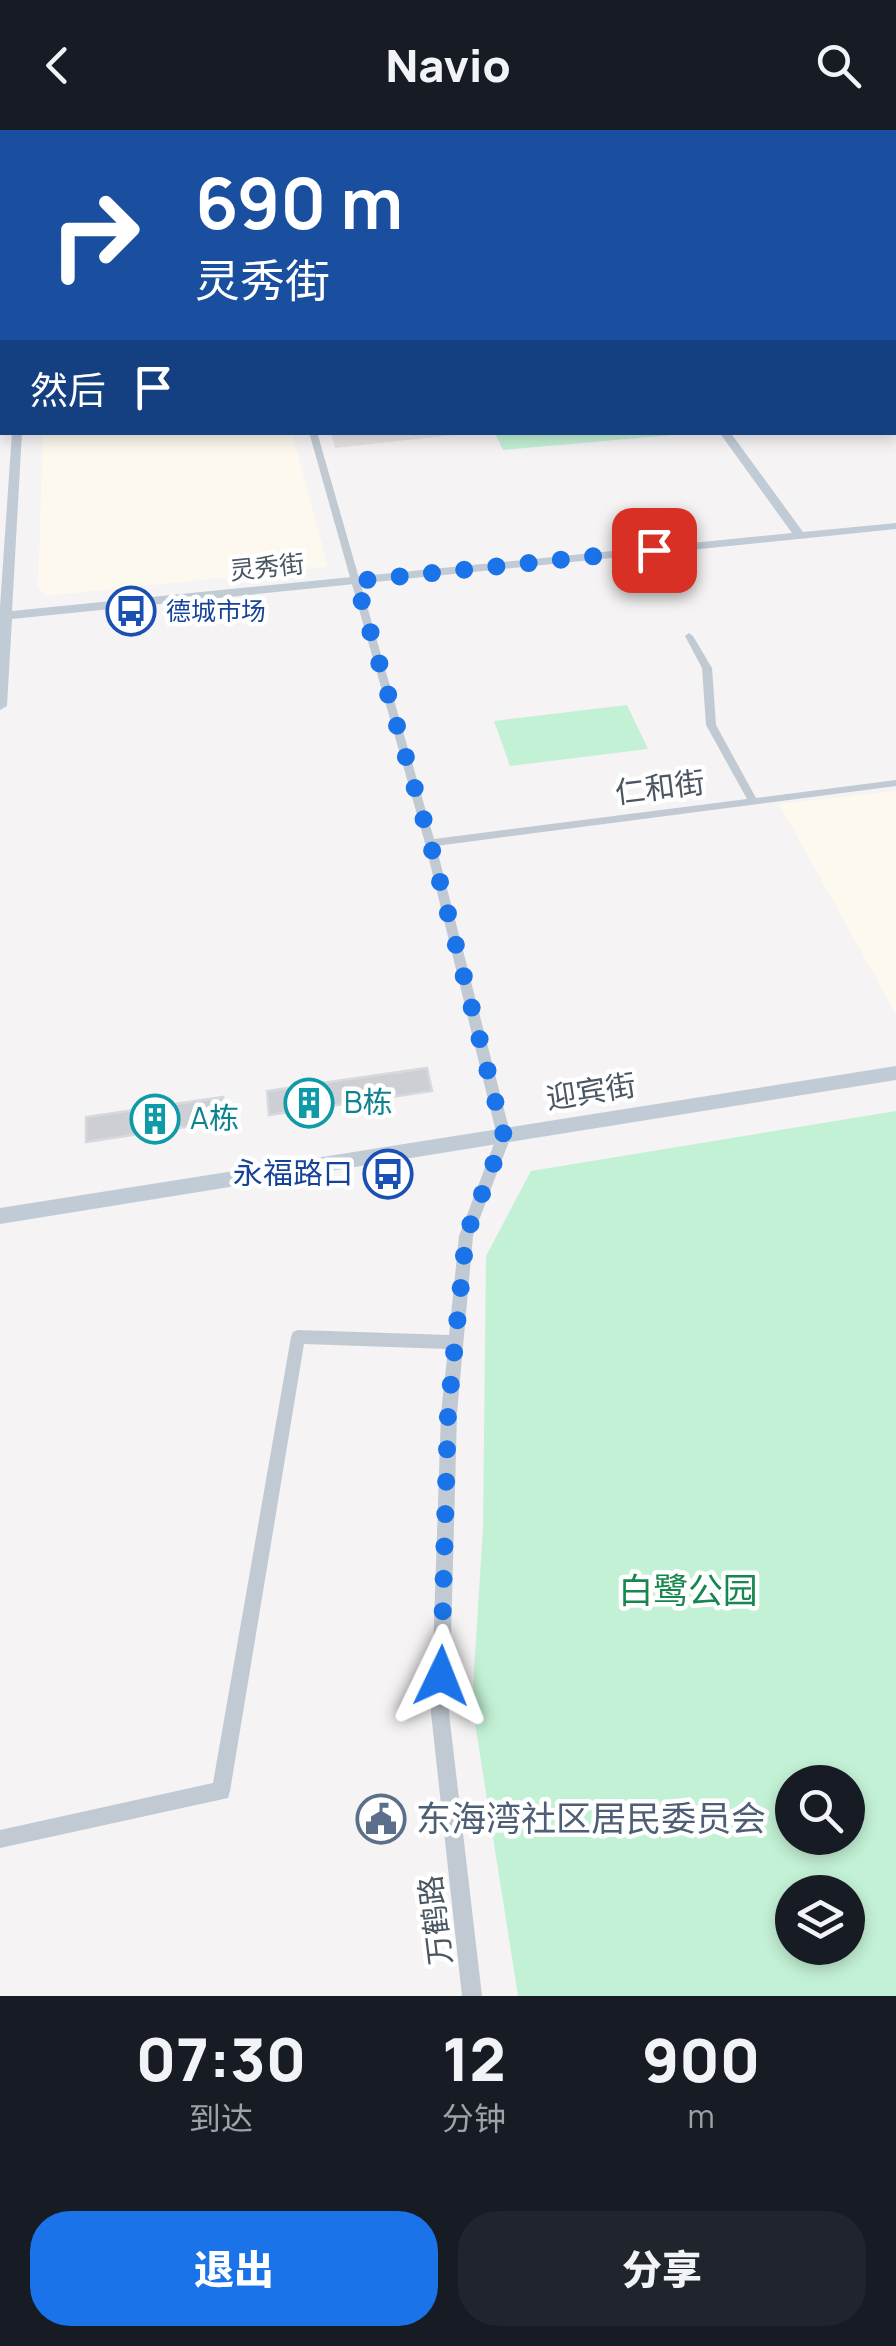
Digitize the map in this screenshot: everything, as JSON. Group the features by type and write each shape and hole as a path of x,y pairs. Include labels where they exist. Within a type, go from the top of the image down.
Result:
{"main road":[{"path":"0,706 16,435"},
{"path":"726,435 800,536"},
{"name":"灵秀街","path":"3,616 896,526"},
{"name":"迎宾街","path":"0,1216 896,1073"}],"street":[{"path":"313,435 430,842 504,1136"},
{"path":"689,636 708,668 711,725 753,801"},
{"name":"仁和街","path":"430,842 896,783"},
{"name":"万鹤路","path":"472,1996 440,1713 448,1412 466,1236 504,1136"},
{"path":"0,1839 221,1790 298,1337 455,1342"}],"shaded area":[{"path":"43,435 293,435 328,567 45,596 38,586"},
{"path":"332,435 453,435 335,448"},
{"path":"896,791 896,1014 779,804"}],"green space":[{"path":"496,435 672,435 503,450"},
{"path":"627,705 648,749 510,766 494,721"},
{"name":"白鹭公园","path":"896,1111 896,1996 518,1996 475,1723 478,1720 473,1687 483,1528 486,1256 531,1171"}],"building":[{"name":"B栋","path":"427,1068 432,1091 269,1115 267,1091"},
{"name":"A栋","path":"223,1097 225,1121 86,1142 86,1117"}],"place":[{"name":"德城市场","path":"131,611"},
{"name":"B栋","path":"309,1103"},
{"name":"A栋","path":"155,1119"},
{"name":"永福路口","path":"388,1174"},
{"name":"东海湾社区居民委员会","path":"381,1819"}],"route":[{"path":"441,1676 448,1412 466,1236 504,1136 430,842 356,581 654,550"}]}
